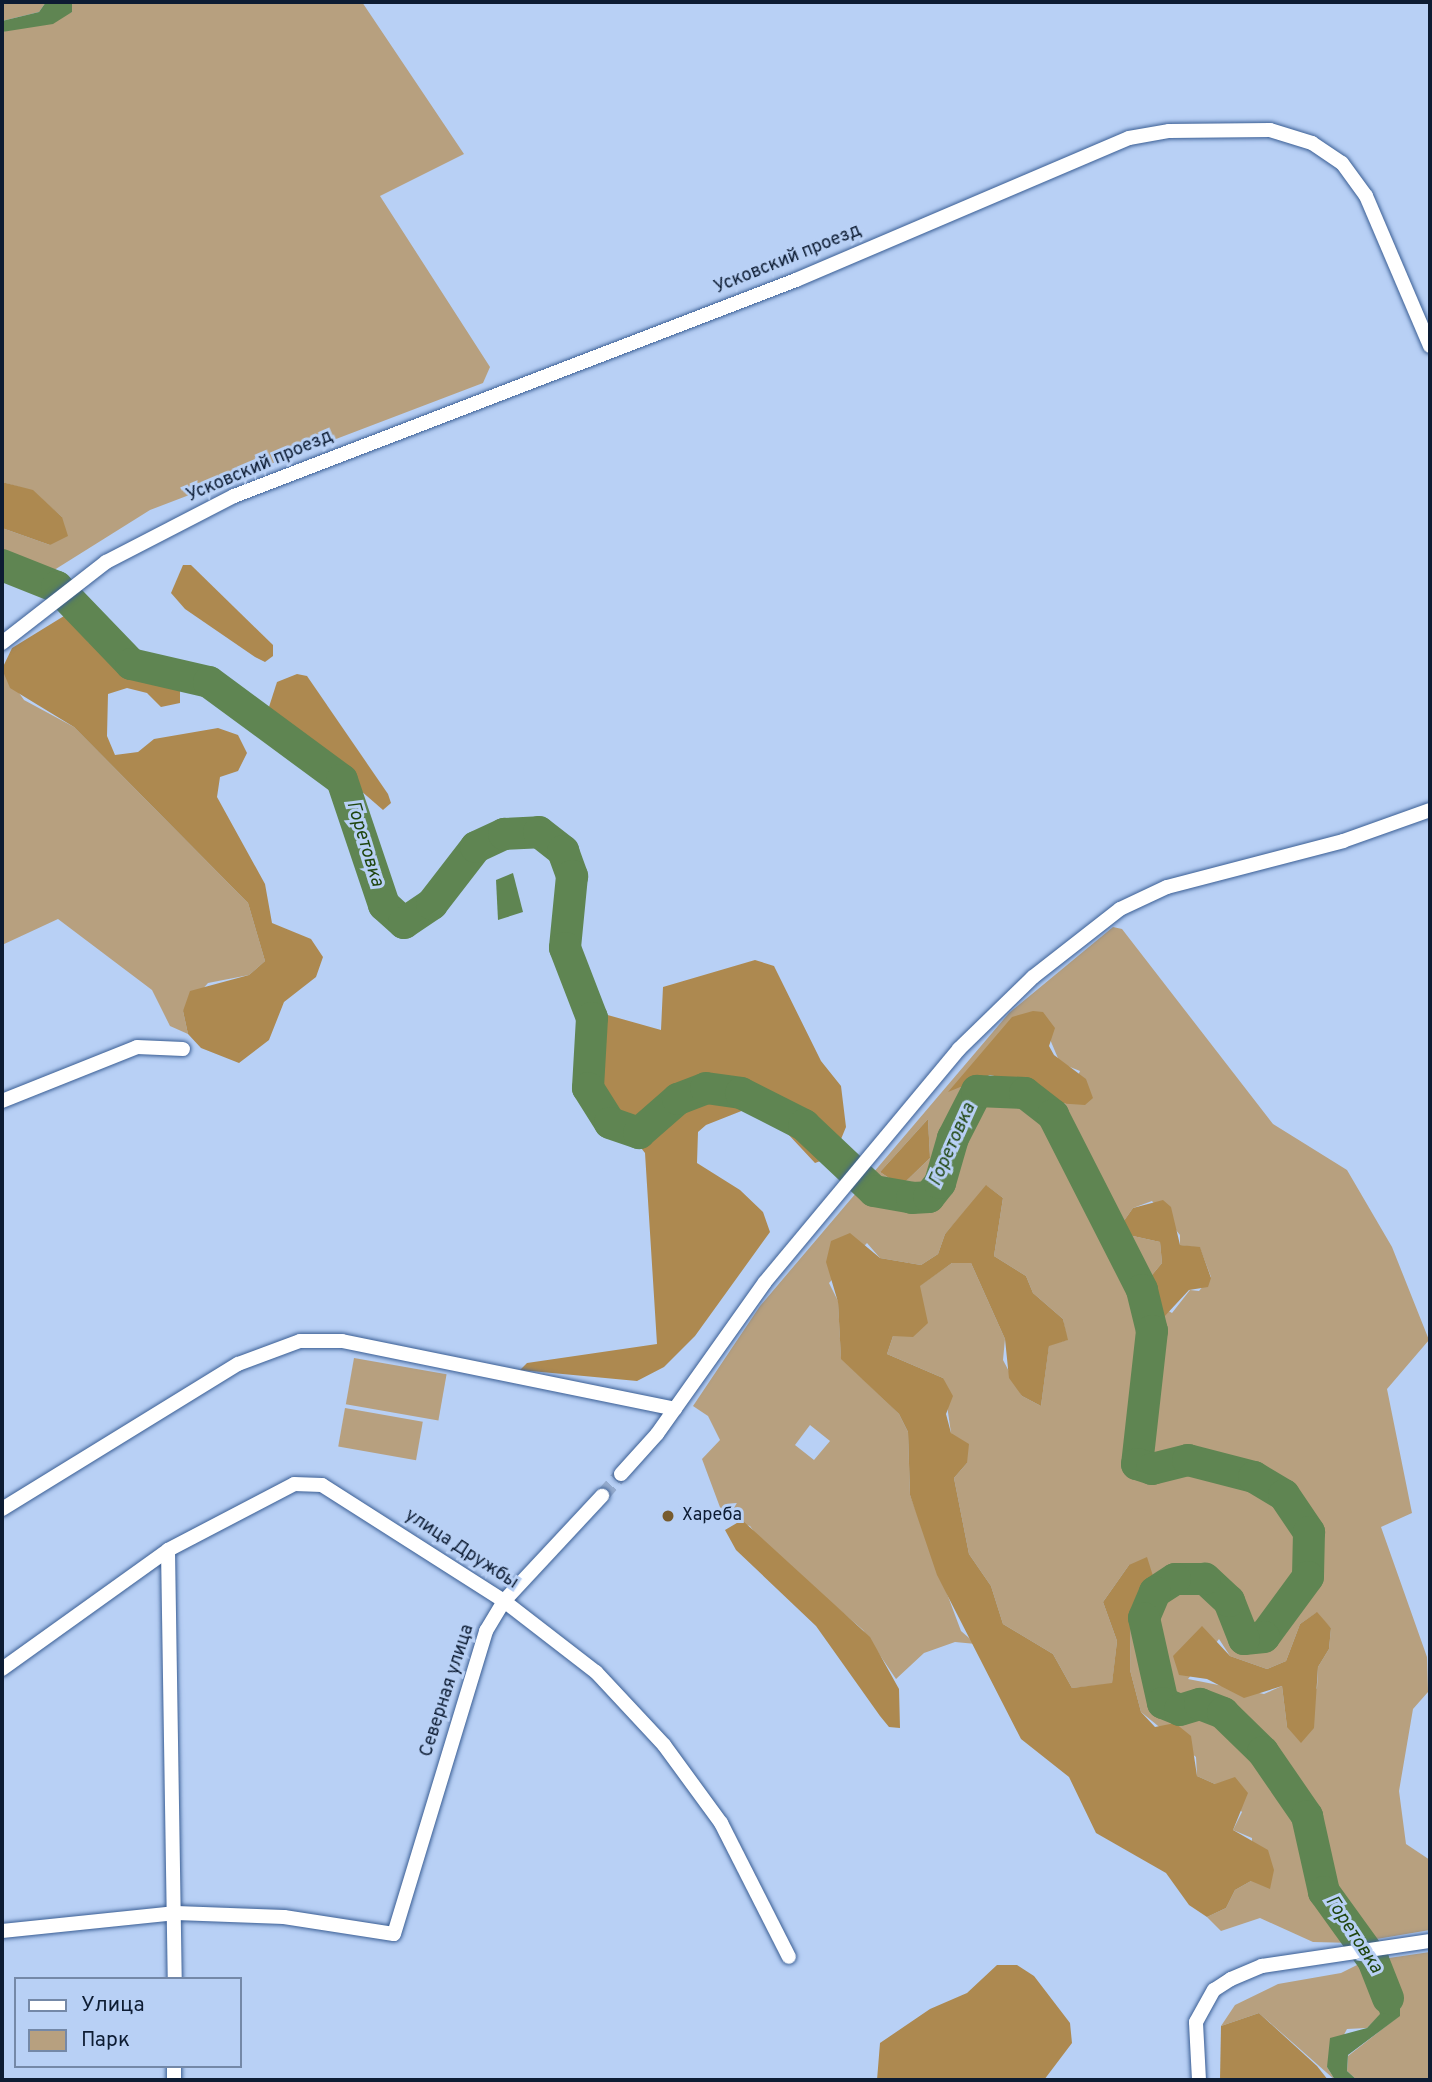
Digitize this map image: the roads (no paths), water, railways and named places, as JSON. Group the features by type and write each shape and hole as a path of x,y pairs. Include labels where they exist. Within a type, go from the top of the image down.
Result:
{"street":[{"name":"Усковский проезд","path":"2,643 72,586 142,542 273,479 796,280 1087,151 1169,131 1270,130 1312,143 1342,163 1366,196 1430,346"},
{"path":"621,1474 675,1409 765,1282 959,1049 1033,977 1120,909 1200,876 1343,841 1430,810"},
{"path":"2,1101 137,1047 183,1049"},
{"path":"2,1509 238,1364 300,1341 342,1340 675,1409"},
{"name":"улица Дружбы","path":"2,1669 168,1550 305,1482 341,1494 505,1601 596,1672 664,1745 721,1823 789,1957"},
{"name":"Северная улица","path":"176,1913 284,1917 394,1934 486,1631 505,1601 602,1496"},
{"path":"168,1550 175,1977"},
{"path":"2,1931 176,1913"},
{"path":"1199,2080 1196,2022 1214,1990 1262,1966 1344,1956 1430,1941"}],"waterway":[{"name":"Горетовка","path":"2,565 57,587 131,664 209,682 342,780 384,905 404,923 432,904 476,847 504,834 539,832 563,851 572,876 565,948 592,1018 588,1088 610,1123 639,1133 678,1099 706,1088 741,1093 804,1125 874,1191 912,1198 929,1197 940,1183 953,1138 977,1091 1025,1093 1053,1115 1142,1290 1152,1331 1137,1464 1152,1469 1188,1460 1254,1477 1284,1495 1309,1532 1308,1577 1264,1637 1244,1639 1229,1601 1205,1579 1175,1579 1155,1592 1144,1618 1163,1703 1180,1710 1200,1704 1223,1713 1263,1752 1307,1816 1324,1892 1373,1960 1388,1998"}],"tunnel":[{"path":"602,1496 621,1474"}],"place":[{"name":"Хареба","path":"668,1516"}]}
